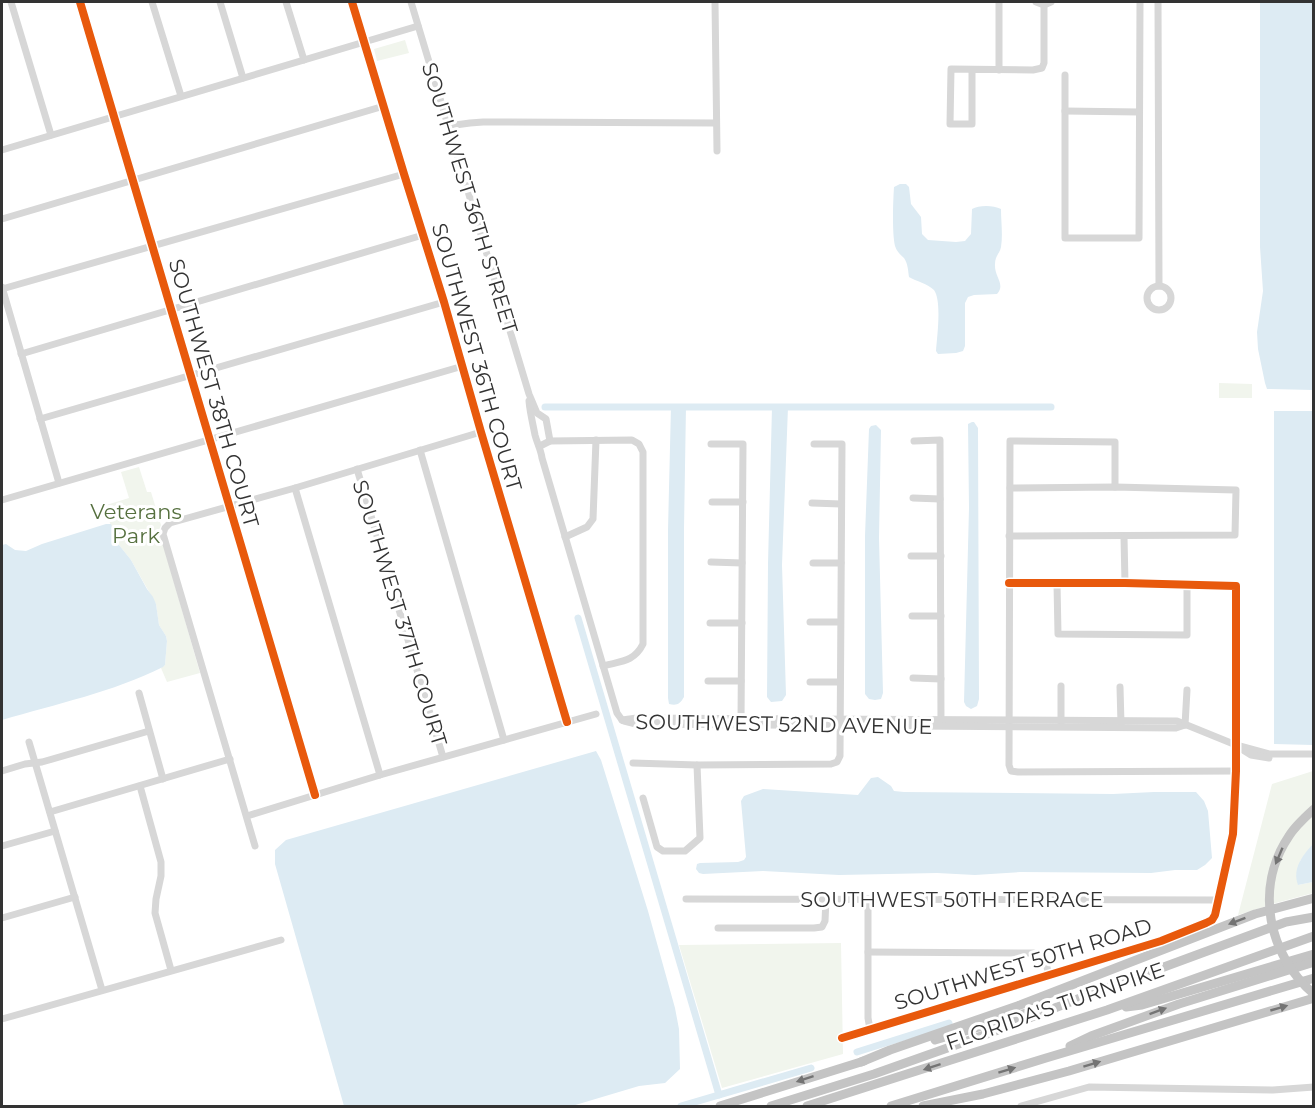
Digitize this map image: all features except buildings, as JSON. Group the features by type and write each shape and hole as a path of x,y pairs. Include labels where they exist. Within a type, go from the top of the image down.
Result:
{"highway":[{"path":"923,1107 1069,1071 1314,996 1292,973 1280,951 1272,928 1269,904 1271,880 1278,856 1296,826 1314,809"},
{"path":"861,1062 1020,1005 1255,914 1314,898"},
{"path":"771,1107 969,1040 1286,922 1314,917"},
{"name":"FLORIDA'S TURNPIKE","path":"807,1107 1107,1010 1314,936"},
{"path":"1107,1010 1142,1005 1314,954"},
{"path":"1046,1058 1091,1036 1168,1008 1314,962"},
{"name":"FLORIDA'S TURNPIKE","path":"891,1107 1314,978"},
{"path":"720,1107 1088,994"}],"street":[{"path":"11,2 51,135"},
{"name":"SOUTHWEST 38TH COURT","path":"80,2 315,795"},
{"path":"152,2 181,96"},
{"path":"220,2 243,78"},
{"path":"286,2 303,60"},
{"name":"SOUTHWEST 36TH COURT","path":"352,2 444,302 567,722"},
{"name":"SOUTHWEST 36TH STREET","path":"411,2 529,394 537,413 546,419 550,441"},
{"path":"715,2 717,151"},
{"path":"999,2 999,70"},
{"path":"972,70 972,124 950,124 951,69 1040,70 1042,68 1048,3 1036,2"},
{"path":"1065,75 1065,238 1139,238 1140,2"},
{"path":"1158,2 1159,286"},
{"path":"2,150 418,26"},
{"path":"2,219 384,106"},
{"path":"1065,111 1139,112"},
{"path":"448,126 483,122 716,123"},
{"path":"59,483 2,288 404,174"},
{"path":"21,354 423,235"},
{"path":"40,418 444,302"},
{"path":"2,500 463,366"},
{"name":"SOUTHWEST 36TH STREET","path":"529,394 530,415 536,437 617,713 622,720"},
{"path":"534,426 541,431 548,432"},
{"path":"255,846 163,534 165,528 170,523 481,432"},
{"path":"565,537 587,527 593,519 596,440"},
{"path":"540,446 550,441 632,440 639,444 643,452 642,644 639,653 632,658 603,666"},
{"path":"914,441 940,440 941,723"},
{"path":"1115,487 1114,442 1010,441 1009,765 1011,771 1236,771"},
{"path":"711,444 743,444 741,722"},
{"path":"633,763 697,765 831,764 837,762 840,756 842,444 814,444"},
{"path":"420,450 504,740"},
{"name":"SOUTHWEST 37TH COURT","path":"357,469 443,757"},
{"path":"1009,536 1235,535 1236,490 1115,487 1010,488"},
{"path":"295,488 380,776"},
{"path":"913,498 940,499"},
{"path":"712,502 743,502"},
{"path":"812,503 842,504"},
{"path":"1124,537 1125,583"},
{"path":"911,556 941,556"},
{"path":"711,562 742,563"},
{"path":"813,563 841,563"},
{"path":"1009,583 1236,586 1236,771 1233,834 1218,900"},
{"path":"1057,584 1058,634 1187,635 1187,584"},
{"path":"912,616 941,616"},
{"path":"810,622 840,622"},
{"path":"710,623 742,623"},
{"path":"913,678 941,679"},
{"path":"708,681 741,681"},
{"path":"810,681 840,682"},
{"path":"1061,687 1061,723"},
{"path":"1120,687 1121,723"},
{"path":"1185,725 1187,690"},
{"path":"139,693 163,779"},
{"path":"247,816 596,714"},
{"name":"SOUTHWEST 52ND AVENUE","path":"622,720 636,724 1121,723 1176,728 1185,725 1236,745"},
{"path":"2,771 149,731"},
{"path":"29,742 102,990"},
{"path":"1236,745 1251,745 1288,754 1314,754"},
{"path":"1236,745 1251,755 1314,759"},
{"path":"50,812 230,759"},
{"path":"643,798 657,847 663,851 685,850 700,838 697,765"},
{"path":"140,786 161,862 155,913 171,970"},
{"path":"2,846 55,831"},
{"path":"2,918 75,897"},
{"name":"SOUTHWEST 50TH TERRACE","path":"686,899 1218,900"},
{"path":"718,928 822,927 825,921 826,899"},
{"path":"868,899 868,1018 870,1029"},
{"name":"SOUTHWEST 50TH ROAD","path":"842,1038 1161,941 1212,920 1218,900"},
{"path":"2,1019 281,940"},
{"path":"868,952 1034,953 1041,955 1045,960 1049,975"},
{"path":"1021,1107 1089,1087 1273,1090 1314,1088"}],"green space":[{"path":"405,40 409,53 377,61 374,49"},
{"path":"1219,383 1252,384 1252,398 1219,398"},
{"name":"Veterans Park","path":"139,467 147,492 151,492 161,525 159,530 200,673 167,682 161,668 165,665 167,641 159,625 156,604 131,560 119,545 103,506 129,498 121,472"},
{"path":"1313,771 1313,844 1300,861 1298,885 1313,882 1313,893 1238,915 1272,784"},
{"path":"841,943 843,1054 722,1088 679,945"}],"shaded area":[{"path":"1260,2 1313,2 1313,390 1267,389 1258,349 1257,332 1263,291 1260,247"},
{"path":"906,184 909,187 911,204 921,217 922,234 928,240 965,241 971,234 972,209 986,206 1001,209 1002,242 995,264 1000,287 997,294 968,297 965,303 963,351 938,354 936,351 938,302 936,295 934,290 925,284 909,277 905,260 895,246 894,187"},
{"path":"671,406 686,406 684,697 676,705 669,704 668,698"},
{"path":"772,407 788,407 782,565 786,695 782,701 771,702 767,697"},
{"path":"1274,411 1313,411 1313,745 1274,744"},
{"path":"972,422 978,428 979,699 977,706 971,709 964,702 969,508 968,424"},
{"path":"876,425 881,430 879,538 883,693 881,699 875,700 869,699 865,694 865,536 869,429"},
{"path":"111,524 119,545 131,560 156,604 159,625 167,641 165,665 144,676 104,691 2,720 2,545 6,544 15,550 26,551"},
{"path":"596,751 601,760 648,911 675,1008 679,1029 680,1069 665,1083 639,1086 572,1106 344,1106 275,864 275,850 286,840"},
{"path":"878,777 894,791 904,792 1113,794 1196,792 1204,801 1208,811 1212,858 1197,870 1151,873 1020,872 975,875 937,873 839,875 763,871 703,874 696,869 697,864 700,863 738,862 746,857 741,801 744,796 763,789 858,795 871,778"},
{"path":"1313,844 1313,882 1298,885 1297,868"}],"waterway":[{"path":"545,407 1051,407"},
{"path":"578,618 719,1095"},
{"path":"857,1052 949,1023"},
{"path":"681,1106 811,1068"}],"cycle path":[{"path":"80,2 315,795"},
{"path":"352,2 444,302 567,722"},
{"path":"842,1038 1161,941 1206,923 1215,915 1233,834 1236,771 1236,586 1009,583"}]}
